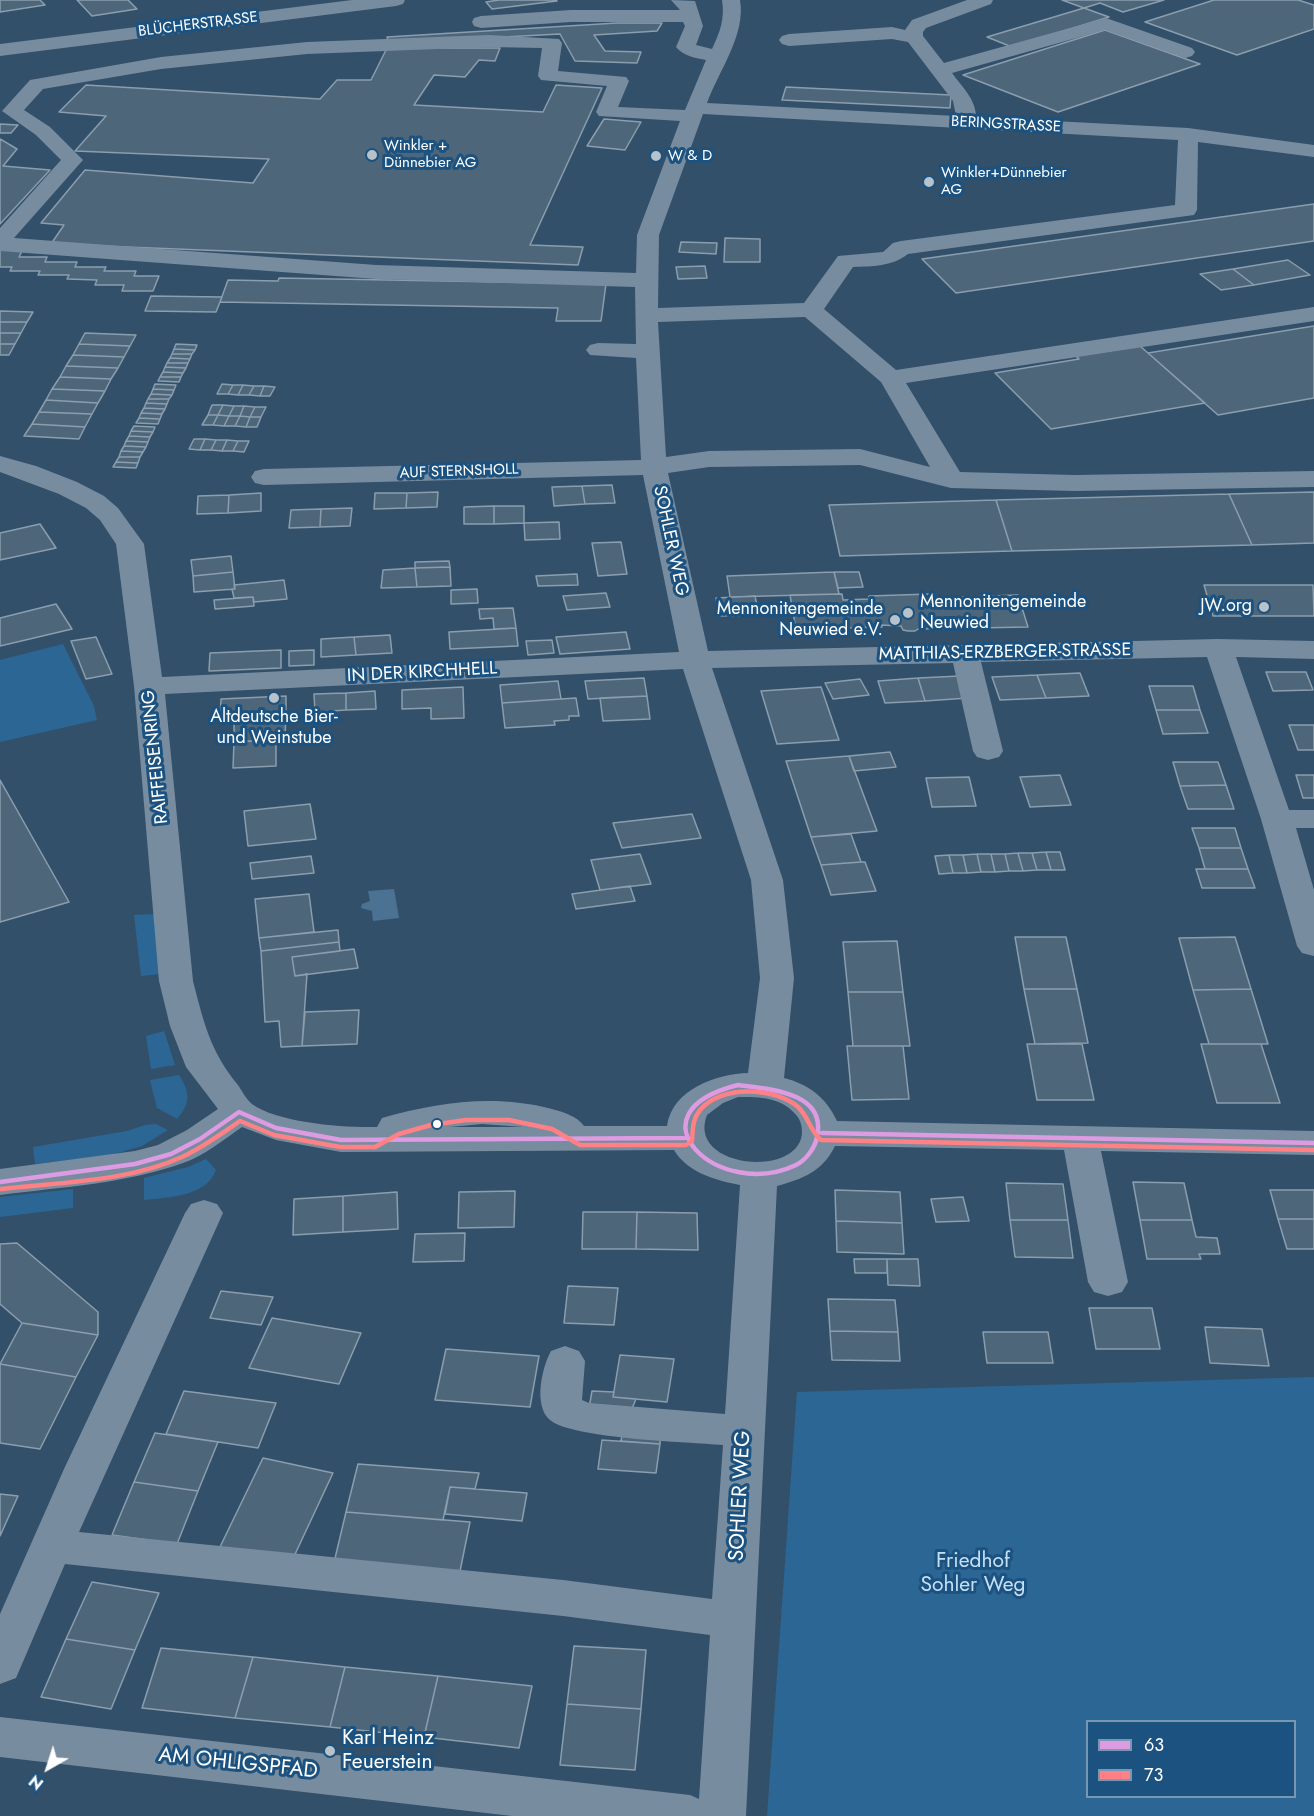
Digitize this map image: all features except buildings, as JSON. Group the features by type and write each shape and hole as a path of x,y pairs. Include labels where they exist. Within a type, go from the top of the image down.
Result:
{"street":[{"name":"BLÜCHERSTRASSE","path":"0,50 396,0"},
{"path":"585,1 675,0 688,5 694,26 686,47 699,53 718,55"},
{"name":"SOHLER WEG","path":"731,0 734,12 731,28 695,112 648,235 646,315 654,467 696,660 767,880 777,978 765,1085"},
{"path":"966,123 966,108 914,37 913,31 919,24 984,0"},
{"path":"464,23 571,16 692,16"},
{"path":"405,27 440,24"},
{"path":"939,71 1106,24 1185,52"},
{"path":"789,40 892,33 914,37"},
{"name":"BERINGSTRASSE","path":"6,111 37,84 161,63 307,48 489,41 552,43 548,76 619,81 606,112 695,112 1188,134 1314,151"},
{"path":"0,243 73,160 43,131 6,111"},
{"path":"811,310 846,261 889,258 901,248 1186,210 1188,134"},
{"path":"0,243 376,272 648,280"},
{"path":"646,315 811,310 891,378 951,480"},
{"path":"891,378 1314,314"},
{"path":"598,351 648,351"},
{"name":"AUF STERNSHOLL","path":"264,477 654,467 709,459 860,457 951,480 1075,483 1314,479"},
{"name":"RAIFFEISENRING","path":"0,464 37,476 95,502 109,514 130,544 149,686 177,981 187,1026 204,1067 239,1112 276,1128 341,1140 685,1138"},
{"path":"1218,648 1277,819 1314,946"},
{"name":"MATTHIAS-ERZBERGER-STRASSE","path":"696,660 1218,648 1314,650"},
{"path":"965,654 988,751"},
{"name":"IN DER KIRCHHELL","path":"149,686 696,660"},
{"path":"1277,819 1314,819"},
{"path":"738,1085 765,1085 781,1088 807,1102 820,1122 822,1133 816,1149 803,1162 783,1171 759,1175 734,1173 712,1166 695,1153 685,1138 685,1120 695,1103 714,1091 738,1085"},
{"path":"0,1182 135,1164 171,1154 200,1139 239,1112"},
{"path":"822,1133 1314,1143"},
{"path":"1080,1138 1108,1281"},
{"name":"SOHLER WEG","path":"722,1816 759,1175"},
{"path":"0,1665 9,1621 53,1546 85,1469 204,1213"},
{"path":"565,1361 561,1405 565,1410 586,1418 745,1431"},
{"path":"53,1546 562,1598 734,1620"},
{"name":"AM OHLIGSPFAD","path":"0,1737 690,1816"}],"green space":[{"path":"63,644 94,706 97,720 0,742 0,660"},
{"path":"155,914 161,974 141,976 134,915"},
{"path":"164,1031 175,1065 151,1069 146,1036"},
{"path":"179,1075 187,1092 187,1103 177,1119 157,1108 150,1080"},
{"path":"156,1124 168,1130 142,1146 110,1155 35,1164 33,1147"},
{"path":"206,1159 216,1170 204,1186 186,1194 144,1200 144,1178 188,1167"},
{"path":"73,1189 73,1208 0,1217 0,1197"},
{"name":"Friedhof Sohler Weg","path":"1314,1377 1314,1816 767,1816 797,1392"}],"shaded area":[{"path":"394,889 399,918 373,921 372,911 361,908 362,904 370,901 368,891"}],"transit line":[{"name":"63","path":"738,1085 784,1091 810,1105 820,1125 815,1146 799,1164 773,1174 740,1174 703,1158 695,1152 690,1144 686,1128 687,1120 696,1104 720,1090 738,1085"},
{"name":"73","path":"1,1189 111,1176 154,1167 191,1153 240,1121 274,1135 340,1147 375,1147 399,1134 431,1125 466,1120 509,1120 552,1129 580,1145 686,1145 692,1141 693,1122 700,1110 710,1101 738,1092 769,1094 795,1104 804,1113 815,1134 821,1140 1314,1150"},
{"name":"63","path":"0,1182 135,1164 171,1154 200,1139 239,1112 276,1128 341,1140 685,1138"},
{"name":"63","path":"822,1133 1314,1143"}],"place":[{"name":"Winkler + Dünnebier AG","path":"372,155"},
{"name":"W & D","path":"656,156"},
{"name":"Winkler+Dünnebier AG","path":"929,182"},
{"name":"JW.org","path":"1264,607"},
{"name":"Mennonitengemeinde Neuwied","path":"908,613"},
{"name":"Mennonitengemeinde Neuwied e.V.","path":"895,620"},
{"name":"Altdeutsche Bier- und Weinstube","path":"274,698"},
{"name":"Karl Heinz Feuerstein","path":"330,1751"}]}
